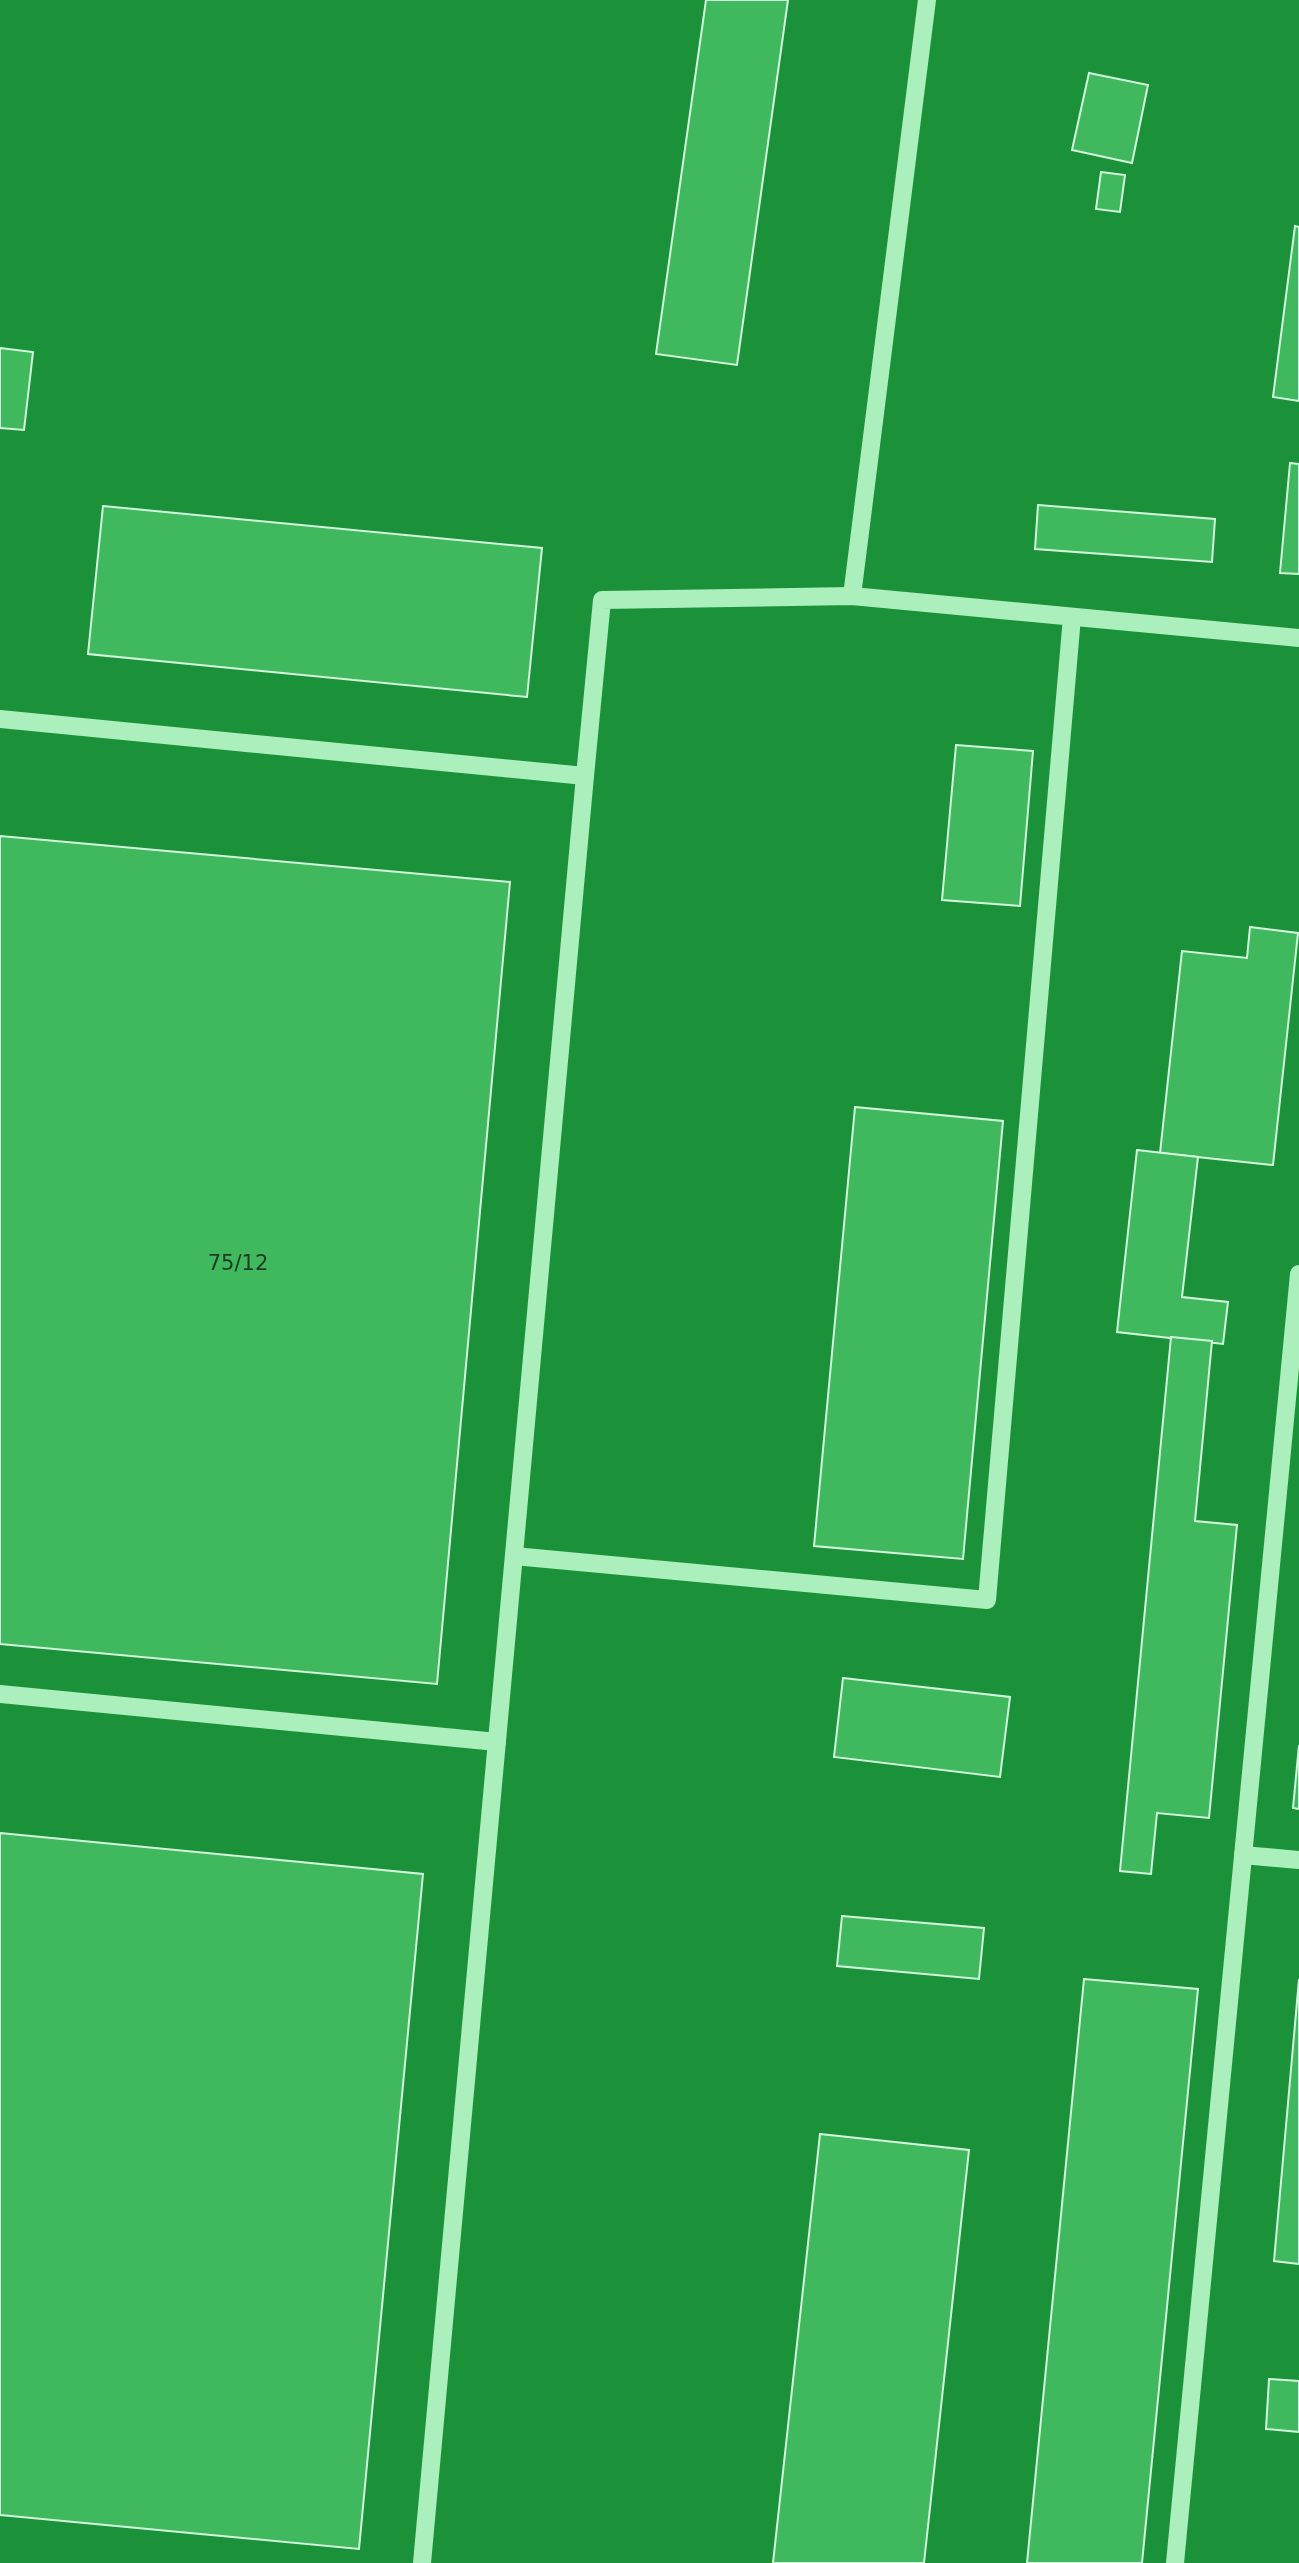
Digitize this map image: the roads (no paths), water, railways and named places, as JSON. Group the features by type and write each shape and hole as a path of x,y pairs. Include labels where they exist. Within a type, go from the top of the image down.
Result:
{"lane":[{"path":"852,596 927,0"},
{"path":"422,2563 602,600 852,596 1299,638"},
{"path":"514,1556 987,1600 1072,617"},
{"path":"0,719 585,776"},
{"path":"1175,2563 1299,1273"},
{"path":"0,1694 497,1742"},
{"path":"1243,1855 1299,1860"}]}
